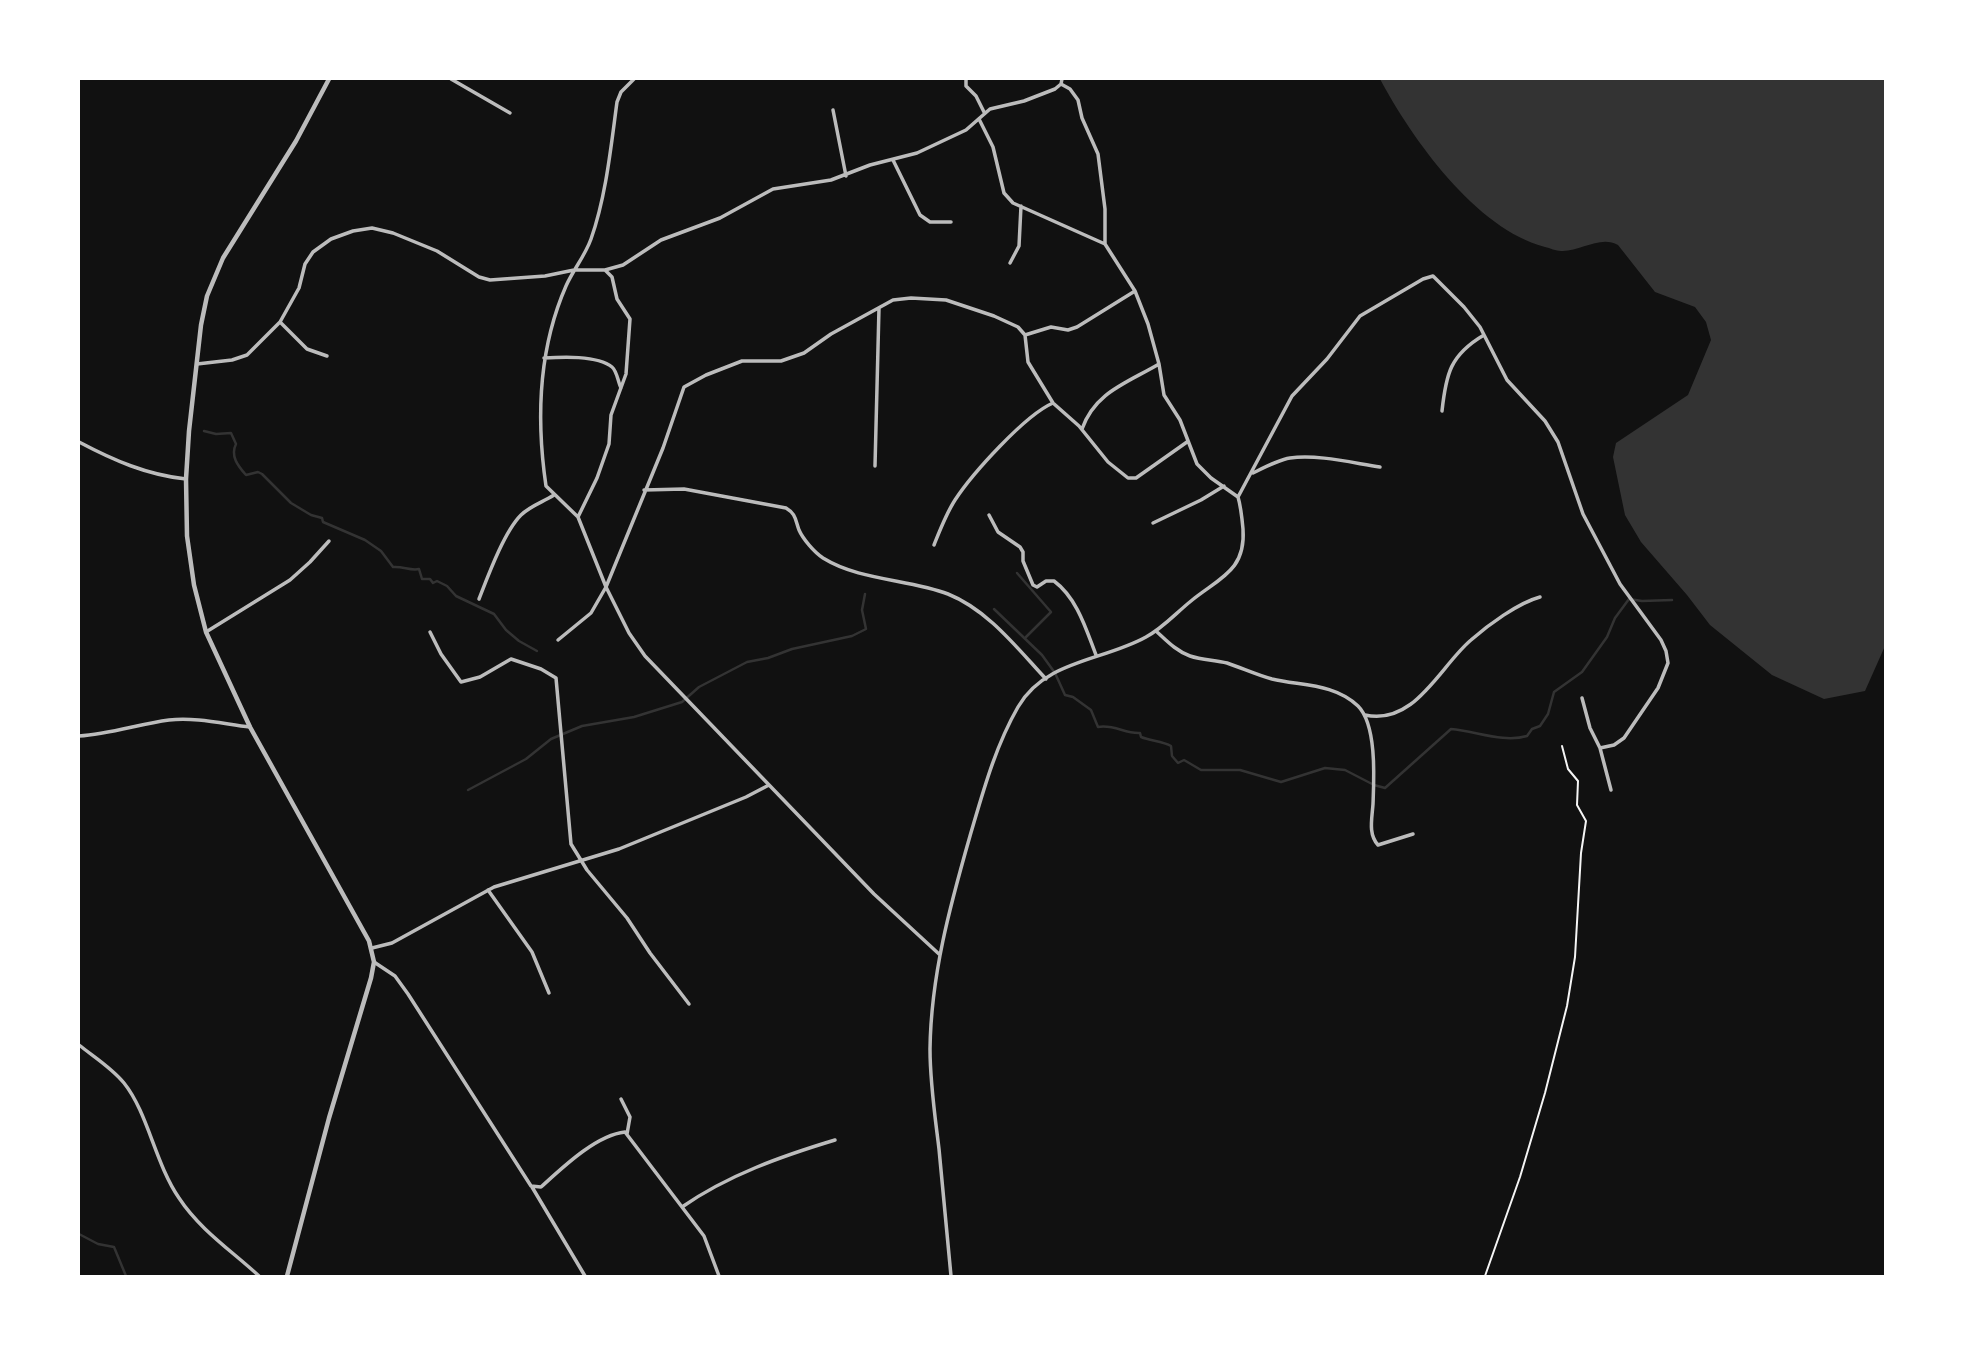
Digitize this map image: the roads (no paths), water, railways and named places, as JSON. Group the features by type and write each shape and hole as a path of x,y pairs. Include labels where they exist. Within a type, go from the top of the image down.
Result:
{"street":[{"path":"287,1276 374,962 372,948 250,727 206,632 194,585 187,536 186,479 201,325 207,296 217,269 296,141 329,79"},
{"path":"451,79 510,113"},
{"path":"634,79 621,92 617,102 605,181 591,238 562,295 544,358 540,391 547,486 578,517 606,587 629,633 645,656 874,894 939,954"},
{"path":"966,79 966,86 976,96 984,113"},
{"path":"197,363 241,359 280,322 299,288 305,264 313,252 331,239 364,228 393,233 437,251 485,279 536,277 574,270 605,270 623,265 661,240 720,218 772,189 846,176 870,165 917,153 957,136 995,106 1024,101 1055,89 1062,81 1078,100 1082,118 1098,154 1105,209 1105,244"},
{"path":"833,110 846,176"},
{"path":"979,119 993,147 1004,193 1013,203 1105,244 1135,290 1148,324 1164,395 1180,420 1197,464 1211,478 1238,497"},
{"path":"893,160 920,215 930,222 951,222"},
{"path":"1010,262 1018,246 1021,206"},
{"path":"578,517 609,444 611,415 626,374 631,324 617,299 612,277 605,270"},
{"path":"951,1276 931,1067 932,1022 939,954 986,781 1019,705 1028,693 1046,678 1079,660 1128,645 1156,631 1234,568 1243,550 1238,497 1292,396 1327,359 1360,316 1423,279 1433,276 1464,307 1484,335 1507,380 1545,421 1559,442 1589,524 1624,592 1661,640 1666,652 1668,663 1658,688 1623,738 1614,745 1600,748"},
{"path":"1025,335 1051,327 1068,330 1077,327 1135,290"},
{"path":"558,639 592,613 606,587 663,448 684,387 742,361 781,361 804,353 831,334 893,300 946,300 1018,327 1025,335 1028,362 1053,403 1082,429 1108,462 1128,478 1136,478 1187,442"},
{"path":"875,466 879,307"},
{"path":"280,322 307,349 327,356"},
{"path":"1442,411 1446,388 1457,356 1469,344 1484,335"},
{"path":"544,358 590,359 607,365 615,371 621,388"},
{"path":"1082,429 1091,409 1102,397 1159,364"},
{"path":"934,545 949,510 965,486 1027,420 1053,403"},
{"path":"79,442 118,462 162,476 186,479"},
{"path":"1251,474 1294,458 1380,467"},
{"path":"1153,523 1224,486"},
{"path":"644,490 684,489 786,508 794,513 800,532 814,551 825,559 898,583 927,587 965,602 1001,632 1046,678"},
{"path":"479,599 516,520 554,495"},
{"path":"989,515 1002,536 1020,547 1033,585 1038,587 1045,581 1054,581 1066,592 1078,611 1096,655"},
{"path":"206,632 290,580 329,541"},
{"path":"1365,715 1378,717 1423,696 1471,640 1520,605 1540,597"},
{"path":"1156,631 1175,648 1192,657 1223,662 1271,678 1309,683 1327,689 1356,705 1365,715 1370,739 1373,773 1371,836 1378,845 1413,834"},
{"path":"430,632 440,654 461,682 480,677 511,660 541,669 556,678 570,844 690,1004"},
{"path":"1581,698 1590,728 1600,748 1611,790"},
{"path":"79,736 170,720 250,727"},
{"path":"372,948 392,943 488,890 619,849 769,785"},
{"path":"488,890 532,952 549,993"},
{"path":"374,962 388,969 408,994 531,1185 585,1276"},
{"path":"79,1045 126,1085 139,1110 164,1175 189,1212 206,1231 259,1276"},
{"path":"621,1099 630,1117 628,1134"},
{"path":"531,1185 541,1187 575,1156 622,1132 628,1134 704,1236 719,1276"},
{"path":"682,1207 726,1180 798,1151 835,1140"}],"waterway":[{"path":"204,431 216,434 231,433 236,444 236,461 246,475 258,472 262,474 291,503 322,518 323,522 365,540 381,551 393,567 419,569 422,579 430,579 433,583 437,581 447,586 456,596 494,614 506,630 537,651"},
{"path":"1017,573 1051,612 1026,637"},
{"path":"468,790 526,759 551,739 582,726 634,717 682,702 699,687 747,662 852,636 866,629 862,610 865,594"},
{"path":"994,609 1042,655 1055,673 1065,695 1073,697 1091,710 1098,727 1140,733 1141,737 1168,744 1178,763 1184,760 1201,770 1240,770 1281,782 1325,768 1345,770 1385,788 1451,729 1509,738 1527,736 1532,729 1540,726 1548,714 1554,692 1582,672 1629,599 1672,600"},
{"path":"79,1234 98,1244 114,1247 126,1276"}]}
